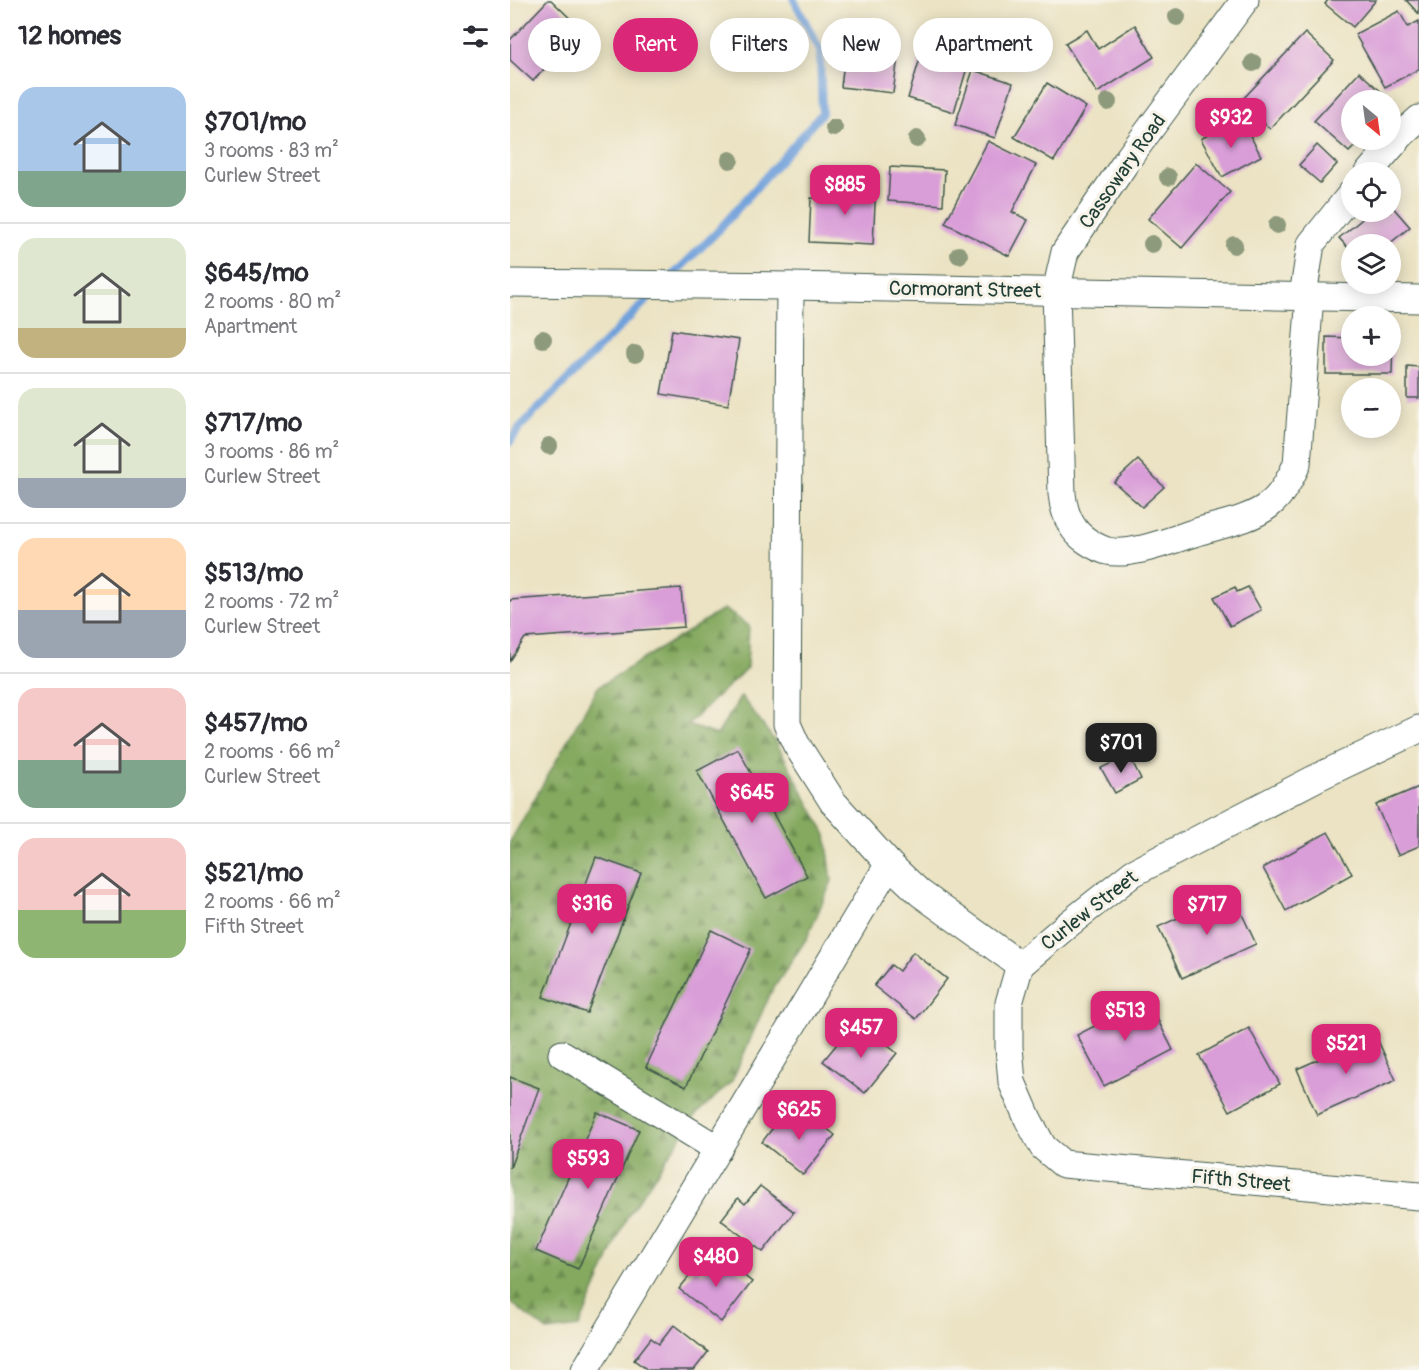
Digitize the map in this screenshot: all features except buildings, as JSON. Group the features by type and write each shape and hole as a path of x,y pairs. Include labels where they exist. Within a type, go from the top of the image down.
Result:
{"street":[{"name":"Cassowary Road","path":"1245,0 1130,156 1065,252 1056,291 1064,510 1072,527 1082,538 1101,550 1122,552 1158,545 1231,523 1269,505 1289,481 1297,464 1311,244 1341,207"},
{"path":"1378,162 1402,134 1419,119"},
{"name":"Cormorant Street","path":"510,283 790,286 1419,299"},
{"path":"790,286 787,724 805,760 833,802 890,864 920,893 1020,965"},
{"name":"Curlew Street","path":"1020,965 1133,873 1318,777 1419,729"},
{"path":"585,1370 890,864"},
{"name":"Fifth Street","path":"1020,965 1009,1003 1012,1082 1043,1147 1063,1164 1419,1196"},
{"path":"562,1054 718,1149"}],"green space":[{"path":"724,609 749,626 747,668 687,725 717,735 741,696 777,744 826,835 832,881 807,938 770,994 732,1081 696,1115 627,1217 579,1327 547,1331 510,1302 510,842 598,687"}],"waterway":[{"path":"670,278 717,232 822,113 820,50 794,0"},
{"path":"510,442 520,427 655,292"}]}
